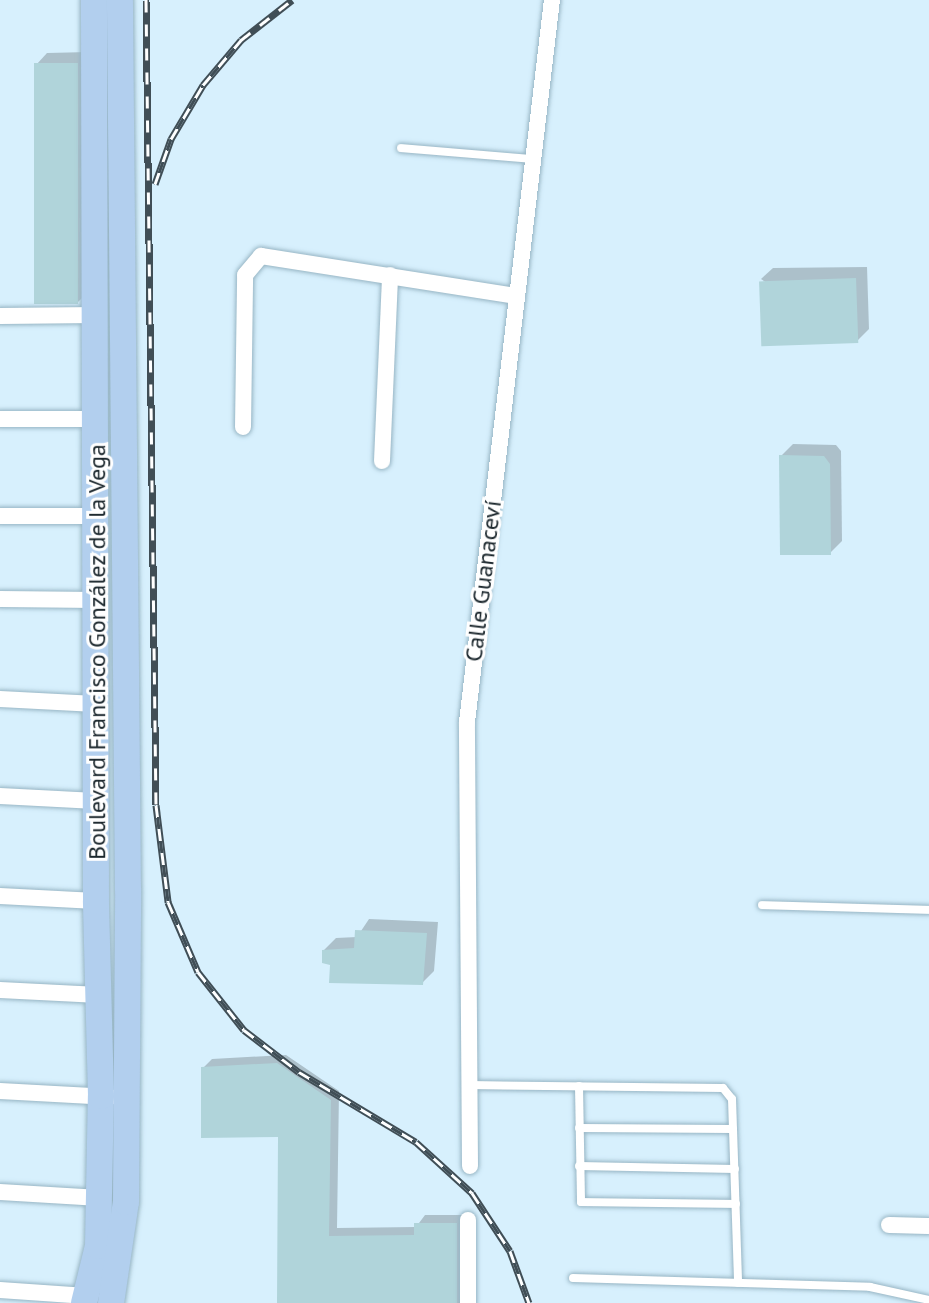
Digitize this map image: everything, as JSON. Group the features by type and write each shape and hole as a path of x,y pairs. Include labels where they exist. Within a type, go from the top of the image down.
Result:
{"main road":[{"name":"Boulevard Francisco González de la Vega","path":"94,0 96,901 99,995 126,1202 94,1301"},
{"name":"Boulevard Francisco González de la Vega","path":"94,1301 100,1198 113,1097 128,890 120,0"}],"street":[{"name":"Calle Guanaceví","path":"470,1166 467,722 552,0"},
{"path":"243,427 245,275 254,260 261,256 517,296"},
{"path":"382,461 390,275"},
{"path":"0,316 97,315"},
{"path":"0,419 97,419"},
{"path":"0,516 97,516"},
{"path":"0,599 97,600"},
{"path":"0,699 96,704"},
{"path":"0,796 96,801"},
{"path":"0,896 96,901"},
{"path":"0,990 99,995"},
{"path":"0,1091 113,1097"},
{"path":"0,1192 100,1198"},
{"path":"468,1220 468,1303"},
{"path":"889,1225 929,1226"},
{"path":"0,1290 94,1301"}],"lane":[{"path":"401,148 533,159"},
{"path":"762,905 929,910"},
{"path":"469,1085 718,1087 732,1099 738,1283"},
{"path":"579,1086 579,1198 587,1204 736,1204"},
{"path":"579,1128 733,1129"},
{"path":"579,1166 735,1169"},
{"path":"573,1278 870,1287 929,1300"}],"building":[{"path":"34,63 78,63 78,304 34,304"},
{"path":"856,278 858,343 761,346 759,281"},
{"path":"779,455 824,456 830,464 831,555 780,555"},
{"path":"355,930 427,933 423,985 329,983 330,965 322,963 322,950 354,948"},
{"path":"277,1063 331,1100 329,1236 414,1235 414,1223 457,1223 457,1303 277,1303 278,1137 201,1138 201,1067"}],"railway":[{"path":"146,0 156,805 168,902 198,972 244,1030 299,1072 416,1142 472,1193 510,1251 529,1303"},
{"path":"155,184 171,139 203,85 241,40 292,0"}]}
